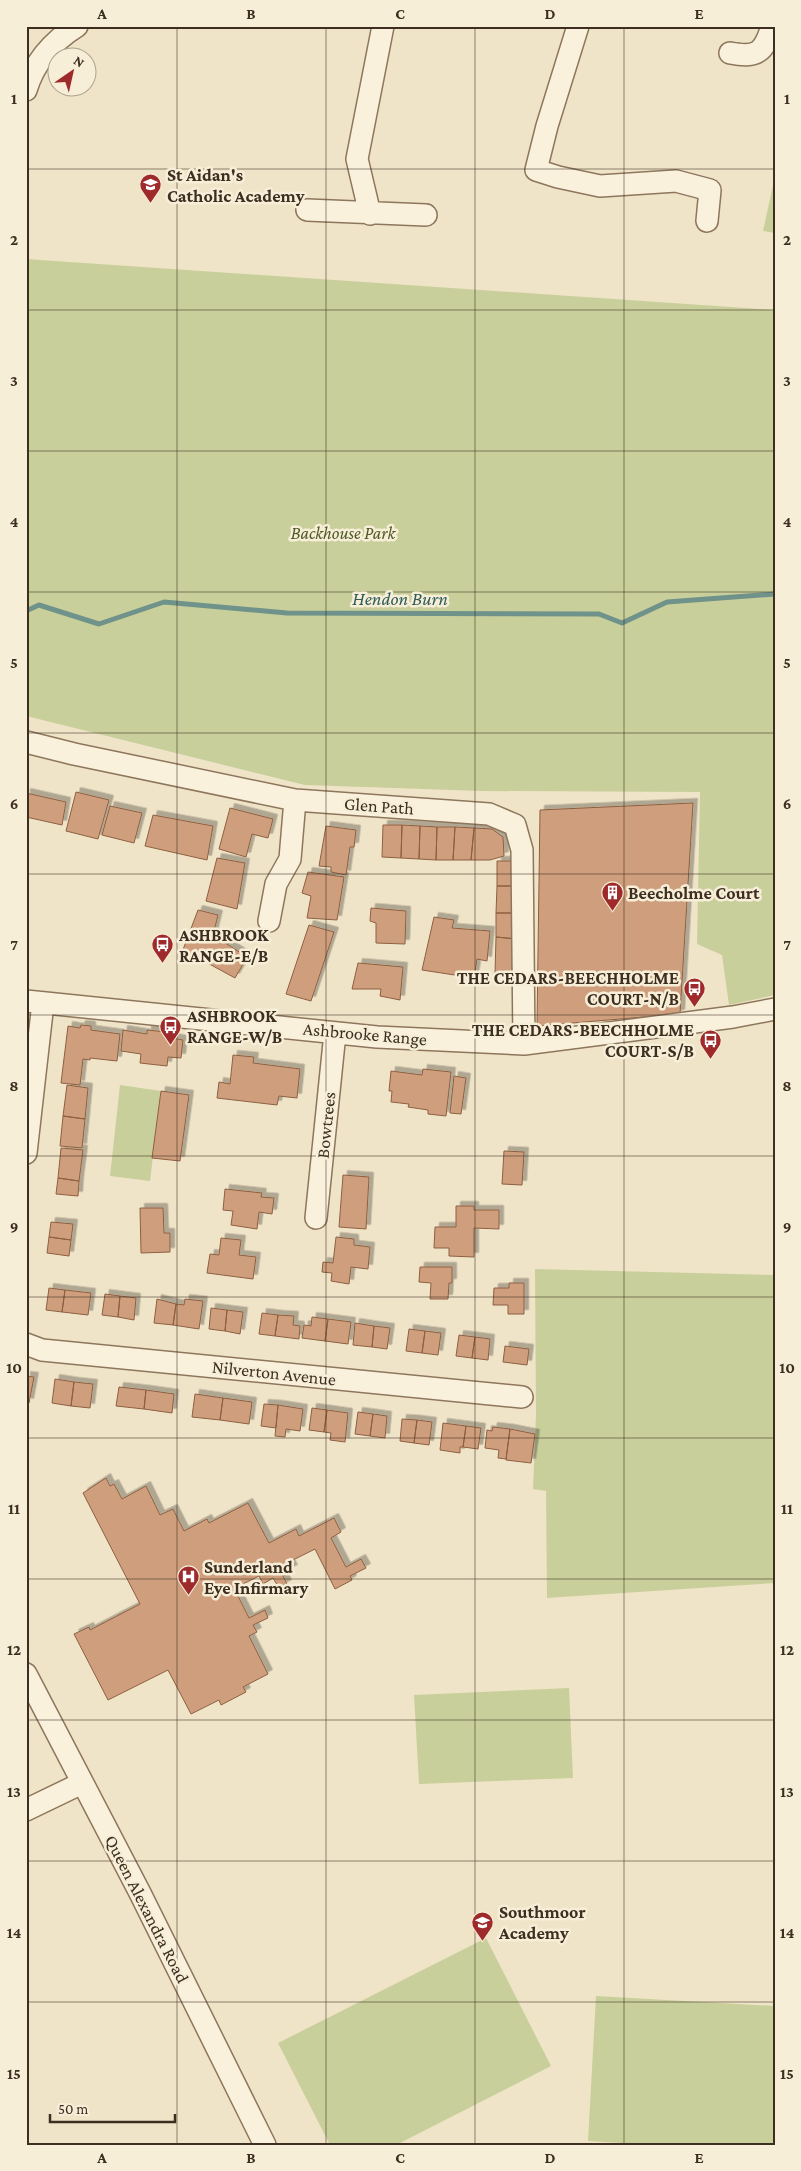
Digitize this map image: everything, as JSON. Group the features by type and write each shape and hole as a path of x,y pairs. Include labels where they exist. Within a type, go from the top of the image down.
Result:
{"street":[{"path":"26,90 35,68 44,55 54,43 77,26"},
{"path":"370,214 357,159 383,26"},
{"path":"578,26 547,126 536,170 600,186 676,181 710,190 706,221"},
{"path":"730,53 744,56 759,52 766,44 772,26"},
{"path":"307,210 426,216"},
{"name":"Glen Path","path":"26,742 74,754 295,800 489,814 515,825 522,850 524,1044"},
{"path":"269,921 276,884 290,859 295,800"},
{"path":"26,1153 34,1002"},
{"name":"Ashbrooke Range","path":"34,1002 335,1033 524,1044 733,1017 775,1009"},
{"name":"Bowtrees","path":"316,1218 335,1033"},
{"name":"Nilverton Avenue","path":"26,1344 42,1350 522,1397"},
{"name":"Queen Alexandra Road","path":"26,1674 265,2145"},
{"path":"26,1810 82,1782"}],"green space":[{"path":"775,176 775,233 763,231"},
{"name":"Backhouse Park","path":"26,259 775,310 775,995 729,1005 722,955 697,944 700,792 481,791 305,785 26,716"},
{"path":"120,1085 161,1091 150,1181 110,1176"},
{"path":"535,1269 775,1275 775,1583 547,1598 546,1491 533,1489 536,1415"},
{"path":"569,1688 573,1778 419,1784 414,1695"},
{"path":"486,1938 551,2066 396,2145 330,2145 278,2043"},
{"path":"596,1996 775,2006 775,2145 654,2145 588,2141"}],"building":[{"path":"76,792 109,800 98,839 66,831"},
{"path":"26,793 66,802 62,825 26,817"},
{"name":"Beecholme Court","path":"693,803 680,1014 537,1026 540,810"},
{"path":"110,806 142,813 134,843 102,835"},
{"path":"230,808 273,819 268,838 252,834 246,857 219,849"},
{"path":"153,815 213,826 207,860 145,846"},
{"path":"383,825 402,825 401,858 382,857"},
{"path":"402,825 420,826 419,859 401,858"},
{"path":"326,826 356,830 354,847 350,847 346,875 331,872 331,867 319,866"},
{"path":"420,826 437,827 436,860 419,859"},
{"path":"437,827 455,827 453,860 436,860"},
{"path":"455,827 474,828 471,860 453,860"},
{"path":"474,828 492,829 503,837 504,856 490,860 471,860"},
{"path":"217,858 245,863 237,909 206,901"},
{"path":"497,861 516,861 517,886 497,886"},
{"path":"308,872 344,877 337,920 307,918 311,896 302,893"},
{"path":"497,886 517,886 516,913 496,913"},
{"path":"371,908 406,911 405,944 376,943 376,923 370,921"},
{"path":"198,910 218,915 213,935 247,957 235,978 202,960 181,955"},
{"path":"496,913 516,913 517,939 496,937"},
{"path":"434,917 454,920 452,928 490,931 487,961 477,959 474,978 422,970"},
{"path":"309,925 334,932 311,1001 286,994"},
{"path":"496,937 517,939 515,975 495,974"},
{"path":"358,963 403,967 400,1000 380,996 381,989 352,989"},
{"path":"81,1025 91,1026 91,1030 120,1034 117,1061 83,1059 80,1085 61,1083 68,1026 80,1028"},
{"path":"123,1030 147,1034 147,1030 166,1032 166,1037 183,1040 181,1058 168,1057 167,1066 140,1063 141,1054 121,1051"},
{"path":"233,1055 254,1057 253,1063 300,1069 297,1098 279,1096 277,1105 217,1098 219,1082 230,1084"},
{"path":"423,1069 451,1072 446,1116 428,1114 428,1110 408,1107 409,1104 391,1102 392,1091 389,1091 391,1071 422,1075"},
{"path":"454,1076 466,1078 461,1114 450,1113"},
{"path":"67,1085 88,1088 85,1119 63,1116"},
{"path":"161,1091 189,1095 180,1161 152,1158"},
{"path":"63,1116 85,1119 82,1148 60,1146"},
{"path":"61,1148 83,1150 79,1181 58,1178"},
{"path":"504,1151 524,1152 522,1185 502,1184"},
{"path":"343,1175 369,1177 366,1229 339,1227"},
{"path":"58,1178 79,1181 78,1196 56,1194"},
{"path":"225,1189 262,1193 261,1197 274,1198 272,1214 259,1212 257,1229 231,1225 233,1211 223,1210"},
{"path":"456,1206 474,1206 474,1210 499,1210 499,1229 474,1228 474,1257 449,1256 449,1248 434,1248 435,1227 456,1227"},
{"path":"140,1208 163,1208 164,1233 170,1233 170,1252 141,1253"},
{"path":"51,1222 73,1224 71,1240 49,1237"},
{"path":"49,1237 71,1240 69,1256 47,1253"},
{"path":"336,1237 354,1239 354,1245 370,1247 368,1269 351,1267 349,1284 331,1281 332,1273 322,1272 323,1262 333,1263"},
{"path":"221,1238 241,1240 239,1255 256,1257 253,1279 207,1273 210,1254 219,1255"},
{"path":"420,1267 452,1267 452,1283 449,1283 448,1299 430,1299 431,1283 419,1282"},
{"path":"509,1283 524,1283 524,1314 508,1314 508,1305 493,1305 494,1288 509,1288"},
{"path":"49,1288 65,1290 62,1312 46,1310"},
{"path":"65,1290 91,1293 88,1315 62,1312"},
{"path":"105,1294 120,1296 118,1317 102,1315"},
{"path":"120,1296 136,1298 134,1320 118,1317"},
{"path":"157,1299 176,1304 173,1325 154,1323"},
{"path":"185,1299 203,1301 199,1329 173,1325 176,1304 184,1305"},
{"path":"211,1308 227,1310 225,1331 209,1329"},
{"path":"227,1310 243,1312 240,1334 225,1331"},
{"path":"262,1313 278,1315 275,1336 259,1334"},
{"path":"278,1315 294,1316 293,1325 300,1326 299,1339 275,1336"},
{"path":"312,1317 328,1319 325,1341 302,1338 304,1325 311,1326"},
{"path":"328,1319 351,1322 348,1344 325,1341"},
{"path":"355,1323 374,1326 372,1347 353,1345"},
{"path":"374,1326 390,1328 387,1349 372,1347"},
{"path":"409,1329 425,1331 422,1353 406,1351"},
{"path":"425,1331 441,1333 438,1355 422,1353"},
{"path":"459,1335 475,1337 472,1358 456,1356"},
{"path":"475,1337 490,1339 488,1360 472,1358"},
{"path":"505,1346 529,1349 527,1365 503,1362"},
{"path":"26,1376 34,1377 29,1403 26,1402"},
{"path":"55,1379 74,1382 71,1406 52,1403"},
{"path":"74,1382 93,1384 90,1408 71,1406"},
{"path":"119,1387 146,1390 144,1409 116,1406"},
{"path":"146,1390 174,1394 172,1413 144,1409"},
{"path":"195,1394 223,1398 220,1420 192,1417"},
{"path":"223,1398 252,1402 249,1424 220,1420"},
{"path":"264,1404 278,1405 276,1428 261,1426"},
{"path":"278,1405 303,1409 300,1431 286,1429 285,1437 275,1436"},
{"path":"312,1408 327,1410 324,1432 309,1430"},
{"path":"327,1410 348,1413 345,1442 330,1440 331,1433 324,1432"},
{"path":"358,1412 373,1414 370,1436 355,1434"},
{"path":"373,1414 387,1416 385,1438 370,1436"},
{"path":"402,1419 417,1420 414,1443 400,1441"},
{"path":"417,1420 432,1422 429,1445 414,1443"},
{"path":"443,1423 466,1426 463,1447 460,1447 460,1453 440,1450"},
{"path":"466,1426 481,1428 478,1449 463,1447"},
{"path":"493,1427 510,1429 506,1459 498,1458 499,1450 485,1448 487,1430 492,1431"},
{"path":"510,1429 535,1434 531,1463 506,1460"},
{"name":"Sunderland Eye Infirmary","path":"106,1478 110,1486 114,1484 122,1499 146,1486 160,1515 173,1509 184,1531 207,1519 209,1523 248,1503 269,1543 296,1529 299,1536 334,1518 341,1532 331,1538 346,1567 361,1559 366,1568 350,1576 352,1580 335,1589 315,1549 289,1562 293,1569 282,1574 287,1584 279,1588 273,1578 263,1584 259,1576 237,1587 241,1595 238,1596 249,1618 265,1610 268,1618 253,1625 257,1632 249,1636 268,1674 243,1687 246,1692 221,1705 219,1700 191,1714 168,1670 108,1700 74,1634 89,1627 90,1630 140,1604 83,1493"}],"waterway":[{"name":"Hendon Burn","path":"26,611 39,605 99,624 164,602 287,613 599,614 622,623 667,602 775,594"}],"place":[{"name":"St Aidan's Catholic Academy","path":"151,204"},
{"name":"Beecholme Court","path":"612,912"},
{"name":"ASHBROOK RANGE-E/B","path":"163,964"},
{"name":"THE CEDARS-BEECHHOLME COURT-N/B","path":"695,1007"},
{"name":"ASHBROOK RANGE-W/B","path":"171,1045"},
{"name":"THE CEDARS-BEECHHOLME COURT-S/B","path":"710,1059"},
{"name":"Sunderland Eye Infirmary","path":"188,1596"},
{"name":"Southmoor Academy","path":"483,1941"}]}
